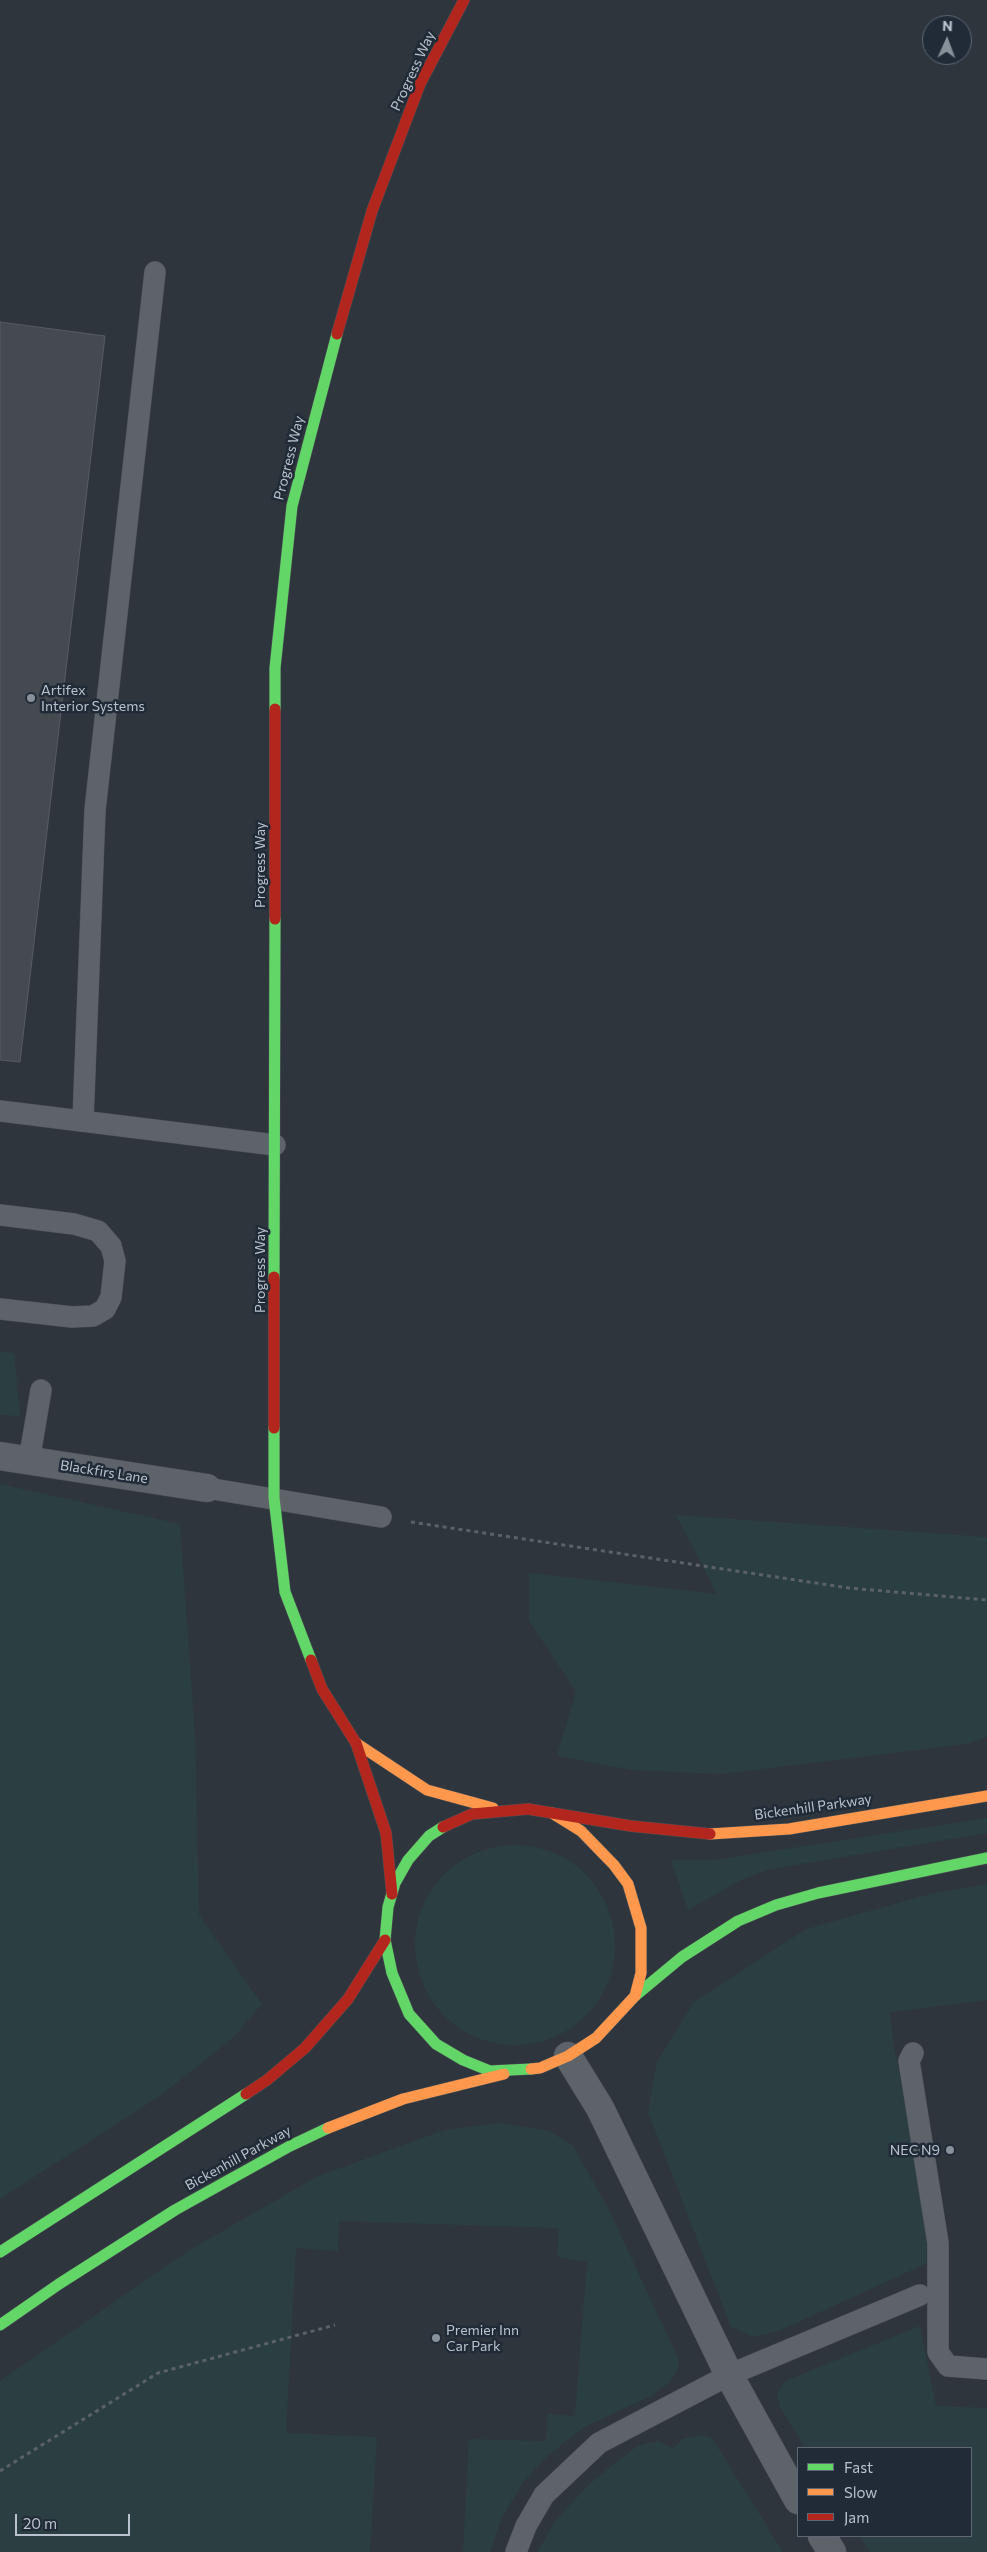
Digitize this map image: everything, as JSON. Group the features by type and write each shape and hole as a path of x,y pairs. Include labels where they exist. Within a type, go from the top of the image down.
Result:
{"main road":[{"name":"Progress Way","path":"392,1894 386,1833 356,1742 322,1689 285,1592 274,1498 275,668 292,506 329,362 372,211 420,84 464,0"},
{"name":"Progress Way","path":"356,1742 427,1790 499,1810"},
{"name":"Bickenhill Parkway","path":"499,1810 528,1809 632,1826 705,1834 789,1829 987,1796"},
{"path":"499,1810 472,1814 448,1824 428,1836 408,1860 392,1894 388,1907 385,1940 392,1973 406,2007 436,2044 463,2060 490,2071 515,2072 540,2068 568,2056 596,2038 635,1996 682,1957 738,1921 776,1906 818,1893 987,1858"},
{"path":"552,1813 581,1831 614,1865 628,1884 641,1928 641,1973 635,1996"},
{"path":"0,2252 267,2080 305,2048 348,1999 385,1940"},
{"name":"Bickenhill Parkway","path":"0,2325 59,2284 176,2210 290,2146 351,2118 403,2099 515,2072"}],"street":[{"name":"Blackfirs Lane","path":"0,1456 207,1488"},
{"path":"568,2056 600,2108 729,2376 797,2498"},
{"path":"823,2537 832,2552"}],"lane":[{"path":"84,1121 95,810 154,272"},
{"path":"0,1111 275,1145"},
{"path":"0,1215 74,1224 98,1231 111,1246 115,1261 110,1297 105,1309 93,1316 72,1317 0,1309"},
{"path":"30,1461 40,1390"},
{"path":"207,1488 381,1517"},
{"path":"913,2053 909,2061 938,2243 938,2352 948,2366 987,2369"},
{"path":"516,2552 526,2526 544,2495 599,2442 729,2376 920,2295"}],"path":[{"path":"381,1517 849,1588 987,1600"},
{"path":"0,2471 158,2373 335,2325"}],"green space":[{"path":"0,1351 14,1353 20,1416 0,1415"},
{"path":"0,1484 180,1524 195,1734 199,1915 262,2004 234,2037 160,2096 0,2199"},
{"path":"676,1515 987,1537 987,1737 966,1744 721,1774 632,1770 557,1756 576,1692 529,1621 529,1573 717,1594"},
{"path":"987,1818 987,1833 771,1869 743,1879 688,1910 671,1860 714,1860"},
{"path":"505,1845 525,1845 553,1852 571,1862 586,1874 598,1889 608,1907 615,1935 615,1955 608,1983 598,2001 586,2016 571,2028 553,2038 525,2045 505,2045 477,2038 459,2028 438,2009 422,1983 419,1974 415,1955 415,1935 422,1907 432,1889 451,1868 477,1852 486,1849"},
{"path":"987,1884 987,2000 890,2012 893,2040 934,2260 781,2330 754,2337 731,2327 648,2112 657,2062 694,2002 806,1929 930,1894"},
{"path":"499,2123 549,2131 573,2146 608,2208 678,2358 678,2369 669,2383 651,2396 584,2427 545,2458 523,2483 502,2517 490,2552 463,2552 469,2439 546,2441 547,2414 575,2416 587,2262 557,2257 559,2228 339,2221 338,2251 296,2248 286,2433 377,2437 370,2552 0,2552 0,2381 188,2251 316,2177 444,2130"},
{"path":"920,2326 936,2406 987,2408 987,2552 870,2552 860,2537 972,2537 972,2447 804,2447 780,2407 777,2394 785,2381"},
{"path":"700,2435 712,2438 783,2552 537,2552 557,2519 588,2485 637,2446 658,2441 673,2448 683,2439"}],"building":[{"name":"Artifex Interior Systems","path":"0,322 105,336 20,1062 0,1060"}],"traffic: fast":[{"path":"275,709 275,668 292,506 337,334"},
{"path":"274,1277 275,919"},
{"path":"274,1428 274,1498 285,1592 311,1660"},
{"path":"443,1827 429,1836 408,1860 395,1883 388,1907 385,1940 392,1973 409,2014 436,2044 463,2060 490,2071 531,2069"},
{"path":"635,1996 682,1957 738,1921 776,1905 818,1893 987,1858"},
{"path":"0,2252 246,2094"},
{"path":"0,2325 59,2284 175,2210 290,2146 328,2128"}],"traffic: slow":[{"path":"356,1743 427,1790 493,1808"},
{"path":"710,1834 789,1829 987,1796"},
{"path":"531,2069 540,2068 568,2056 596,2038 635,1996 641,1973 641,1928 628,1884 614,1865 581,1831 552,1813"},
{"path":"328,2128 403,2099 504,2074"}],"traffic: jam":[{"path":"337,334 372,211 420,84 464,0"},
{"path":"275,709 275,919"},
{"path":"274,1277 274,1428"},
{"path":"311,1660 322,1689 356,1743 386,1833 392,1894"},
{"path":"443,1827 472,1814 528,1809 631,1826 710,1834"},
{"path":"246,2094 267,2080 305,2048 348,1999 385,1940"}],"place":[{"name":"Artifex Interior Systems","path":"31,698"},
{"name":"NEC N9","path":"950,2150"},
{"name":"Premier Inn Car Park","path":"436,2338"}]}
